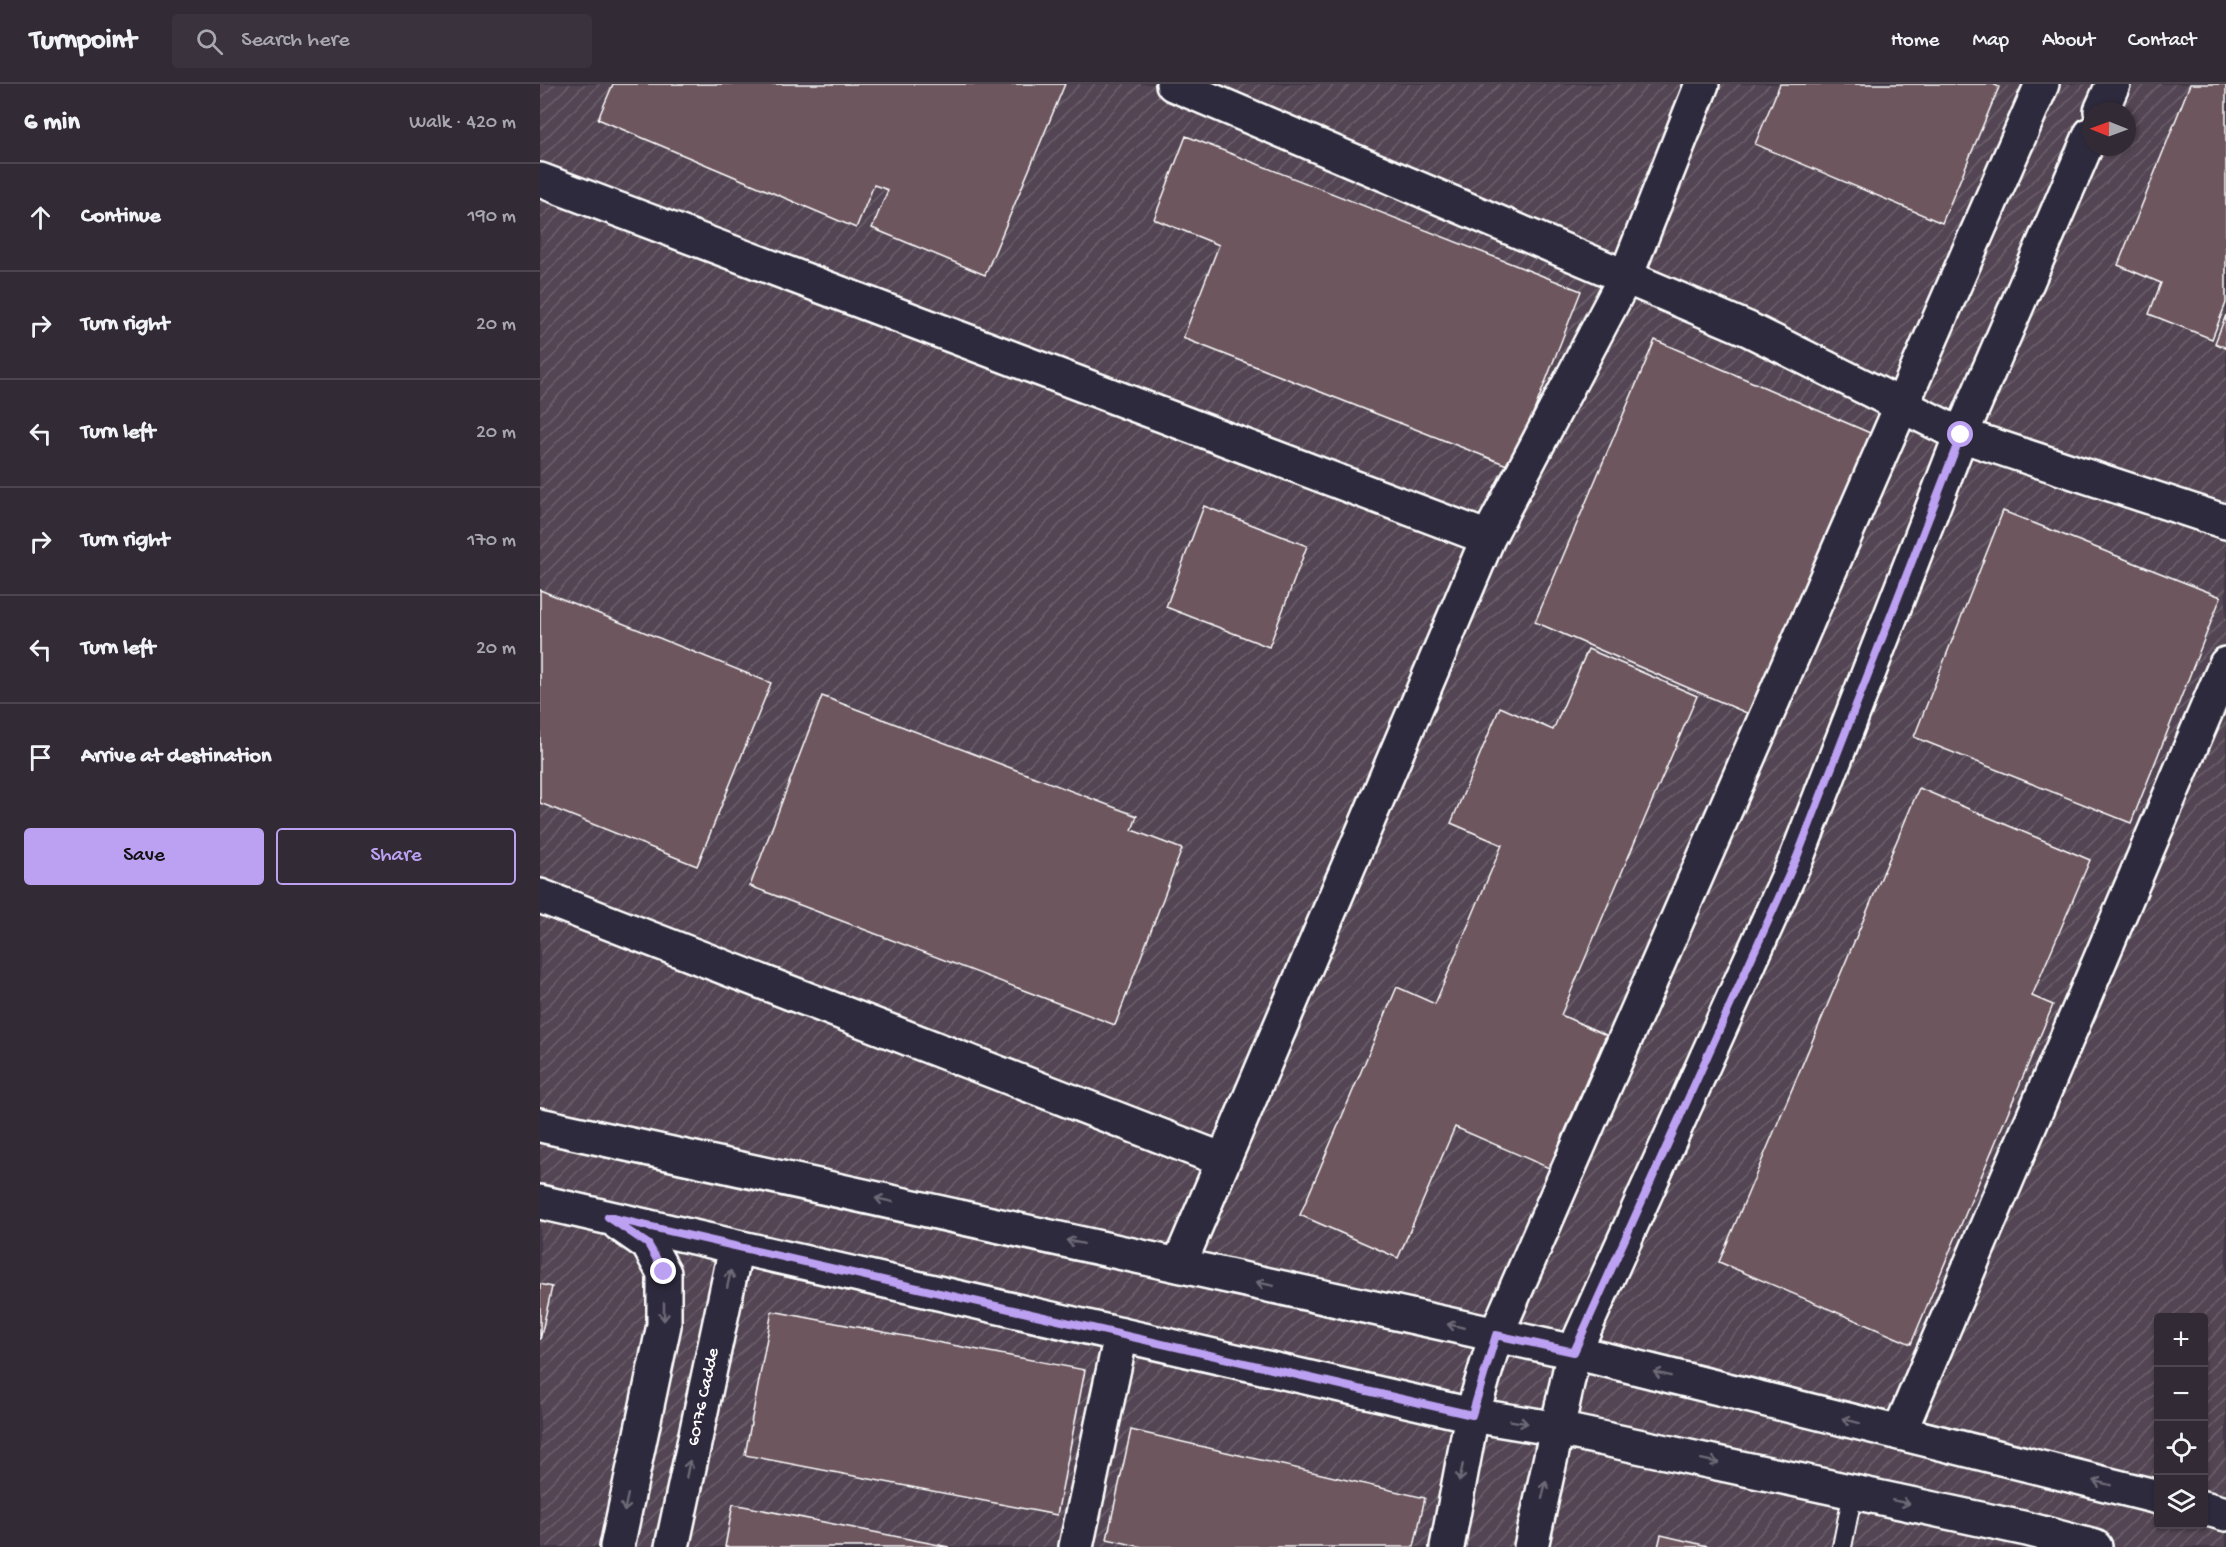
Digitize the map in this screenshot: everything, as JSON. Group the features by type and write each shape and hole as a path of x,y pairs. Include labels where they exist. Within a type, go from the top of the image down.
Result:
{"street":[{"path":"1173,84 1748,329 1961,435 2226,522"},
{"path":"1179,1265 1488,538 1626,276 1702,84"},
{"path":"1447,1547 1472,1415 1496,1335 2042,84"},
{"path":"2105,102 2113,84"},
{"path":"1532,1547 1574,1352 1797,857 1961,435 2082,155"},
{"path":"540,180 1488,538"},
{"path":"1899,1432 2226,664"},
{"path":"540,896 1223,1160"},
{"path":"540,1125 1574,1352 2154,1496"},
{"path":"540,1202 1472,1415 1558,1429 2027,1529 2095,1547"},
{"path":"608,1217 648,1244 664,1272 664,1325 617,1547"},
{"name":"60176 Cadde","path":"672,1547 736,1247"},
{"path":"1076,1547 1121,1335"}],"lane":[{"path":"1842,1547 1853,1492"}],"shaded area":[{"path":"540,84 2226,84 2226,1547 540,1547"}],"building":[{"path":"613,84 1065,84 985,275 872,228 888,190 874,185 856,228 598,119"},
{"path":"1780,84 1993,84 1999,87 1942,223 1755,144"},
{"path":"2190,84 2226,84 2226,303 2212,339 2149,314 2161,283 2118,265"},
{"path":"1186,136 1581,291 1512,467 1183,338 1219,245 1154,219"},
{"path":"2226,315 2226,348 2215,343"},
{"path":"1655,340 1877,436 1756,717 1535,622"},
{"path":"1204,506 1307,546 1269,647 1166,607"},
{"path":"2003,511 2221,597 2131,823 1914,737"},
{"path":"540,590 771,683 697,866 540,803"},
{"path":"1588,649 1697,696 1561,1015 1606,1035 1549,1168 1455,1127 1398,1258 1300,1215 1397,987 1435,1004 1502,845 1451,823 1500,707 1553,730"},
{"path":"822,696 1137,816 1132,830 1182,849 1115,1025 750,886"},
{"path":"1919,788 2090,860 2032,996 2053,1005 1911,1344 1719,1262"},
{"path":"540,1284 552,1287 540,1340"},
{"path":"772,1311 1085,1370 1057,1515 745,1455"},
{"path":"1131,1430 1425,1498 1414,1547 1142,1547 1107,1539"},
{"path":"733,1504 949,1547 725,1547"},
{"path":"1661,1535 1712,1547 1658,1547"}],"route":[{"path":"664,1272 648,1244 608,1217 1472,1415 1496,1335 1574,1352 1797,857 1961,435"}]}
